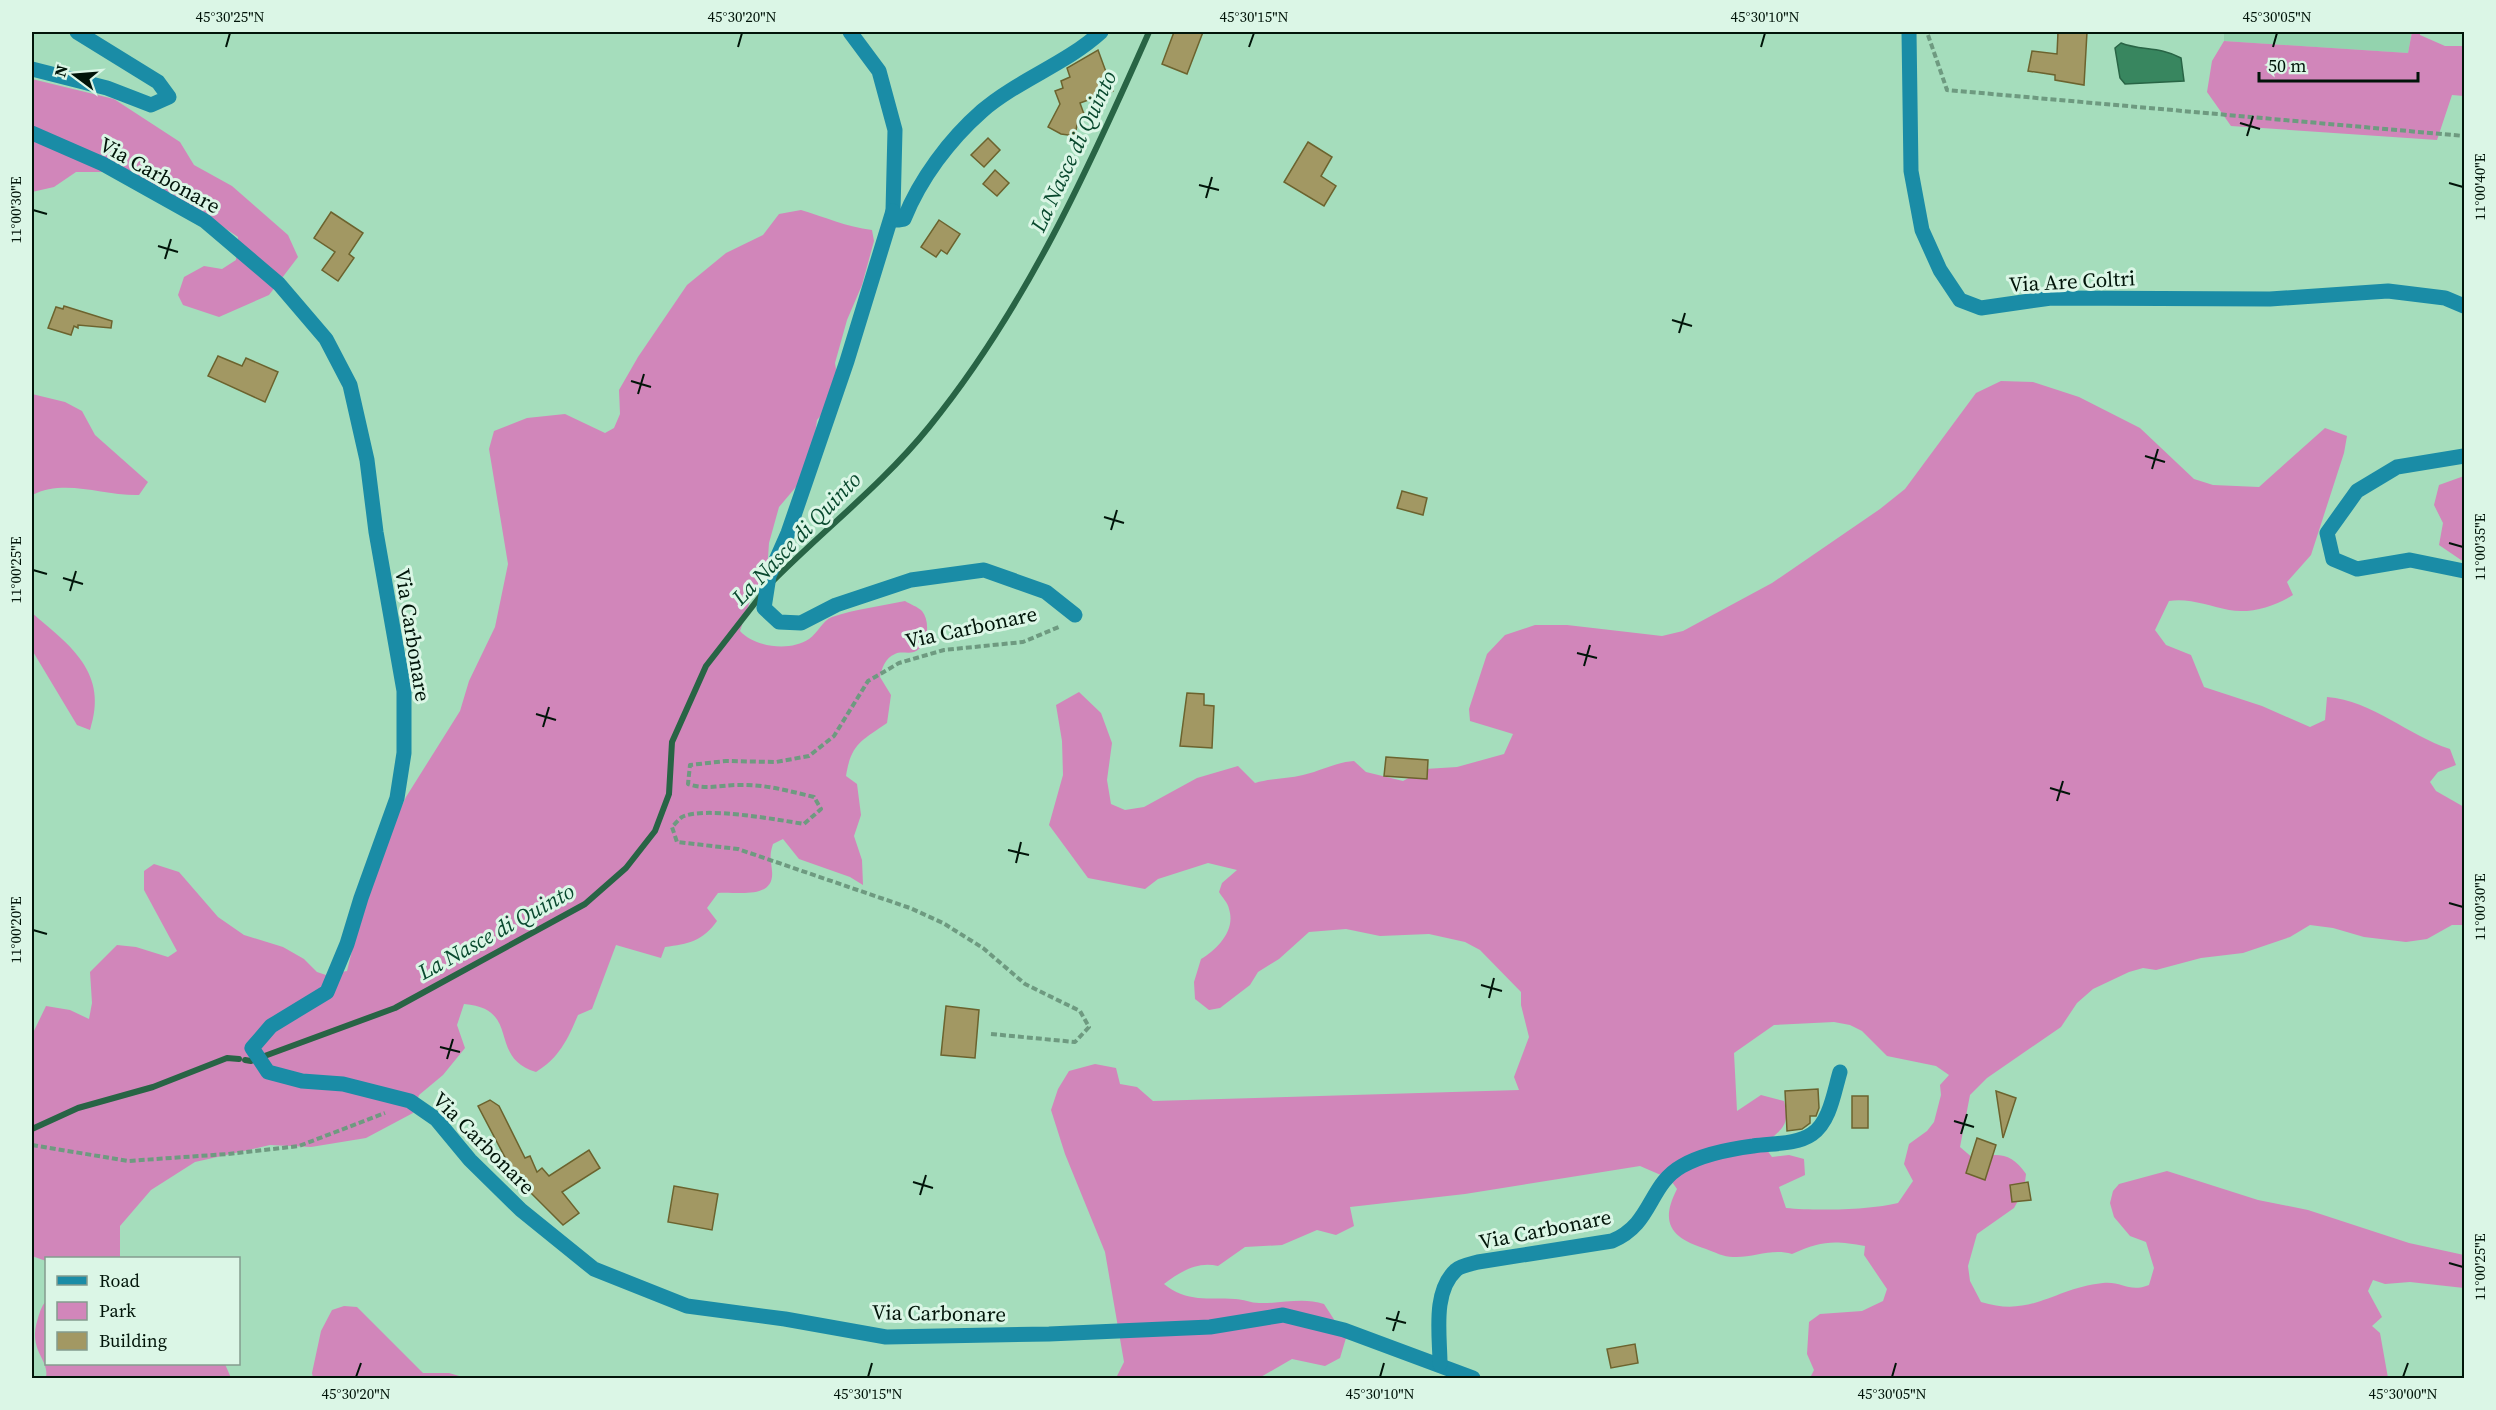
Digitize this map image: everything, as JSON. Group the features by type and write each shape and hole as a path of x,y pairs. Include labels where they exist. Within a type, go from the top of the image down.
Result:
{"street":[{"path":"32,69 107,88 151,105 169,97 158,82 77,32"},
{"name":"Via Carbonare","path":"850,32 879,71 895,130 893,211 847,361 788,533 769,576 764,608 779,622 801,623 836,605 910,580 984,570 1046,592 1075,615"},
{"path":"893,211 898,220 904,219 914,195 941,156 982,111 1084,48 1101,32"},
{"name":"Via Are Coltri","path":"1909,32 1911,171 1918,211 1922,230 1940,270 1960,300 1981,308 2051,298 2270,299 2388,291 2445,298 2464,306"},
{"name":"Via Carbonare","path":"32,133 103,164 205,221 279,284 326,339 350,385 367,460 375,532 404,691 404,753 397,798 347,944 327,992 271,1026 252,1048 268,1072 302,1082 343,1084 410,1101 436,1119 470,1160 521,1210 594,1269 687,1306 785,1319 886,1337 1049,1334 1210,1327 1283,1315 1344,1330 1387,1348 1440,1364 1473,1378"},
{"path":"2464,456 2397,467 2357,491 2327,533 2333,559 2357,569 2410,560 2464,571"},
{"name":"Via Carbonare","path":"1440,1364 1439,1306 1456,1269 1478,1262 1612,1241 1627,1235 1642,1220 1663,1182 1680,1167 1699,1158 1724,1151 1790,1142 1812,1135 1823,1123 1840,1072"}],"path":[{"path":"1927,32 1947,90 2464,136"},
{"name":"Via Carbonare","path":"991,1034 1075,1042 1089,1027 1080,1011 1025,984 983,948 943,923 900,904 738,849 677,842 672,827 682,817 712,813 753,816 804,824 821,809 814,797 783,789 740,785 704,789 688,784 690,765 726,761 776,762 809,756 834,736 868,681 899,663 944,650 1023,642 1057,630 1075,615"},
{"path":"32,1145 128,1161 228,1154 299,1146 388,1112"}],"shaded area":[{"path":"2224,32 2412,32 2408,53 2224,41"},
{"path":"2121,43 2173,54 2181,58 2184,81 2125,84 2120,78 2115,48"}],"green space":[{"path":"2412,32 2420,32 2420,35 2445,46 2464,46 2464,96 2452,95 2437,140 2231,126 2207,92 2212,61 2224,41 2408,53"},
{"path":"32,79 114,99 180,142 194,165 232,186 288,235 298,257 269,295 219,317 183,305 178,295 184,277 204,266 222,269 236,260 238,237 213,220 109,172 76,172 54,187 32,192"},
{"path":"801,210 844,224 872,230 874,241 862,285 847,320 835,363 837,375 828,407 817,420 814,442 801,481 779,507 769,543 767,572 752,595 740,631 754,641 763,644 792,645 809,639 825,621 832,617 905,601 922,611 927,621 927,634 919,649 909,653 899,653 886,661 880,677 891,695 887,723 859,744 848,765 846,776 857,784 861,815 854,836 862,860 863,885 850,877 799,859 783,839 773,844 771,880 767,887 761,891 718,893 707,908 717,921 700,937 688,943 665,947 661,958 616,945 592,1009 578,1015 557,1054 536,1072 521,1065 512,1056 500,1024 493,1015 482,1008 464,1004 457,1025 465,1048 443,1075 419,1095 413,1113 366,1138 311,1147 270,1145 195,1162 151,1190 120,1226 120,1257 45,1257 45,1261 32,1256 32,1035 46,1006 70,1010 89,1019 92,1003 90,972 117,945 136,947 168,957 177,951 144,890 144,871 154,864 179,872 218,917 244,935 283,947 304,959 317,972 326,975 347,971 368,885 386,840 406,797 460,711 469,681 495,627 508,564 489,449 494,431 527,418 565,414 605,433 614,428 620,414 619,390 638,357 687,285 726,253 763,235 779,214"},
{"path":"2001,381 2033,382 2079,397 2140,428 2194,479 2213,485 2259,487 2325,428 2347,436 2344,453 2311,555 2287,582 2293,595 2271,606 2246,611 2229,610 2192,601 2169,601 2155,630 2166,645 2191,655 2204,687 2262,706 2310,727 2325,720 2327,697 2344,700 2360,705 2419,736 2450,749 2456,765 2438,772 2430,782 2436,791 2464,807 2464,925 2452,925 2427,939 2406,942 2364,937 2333,928 2310,925 2290,937 2243,953 2201,958 2156,970 2143,968 2093,989 2077,1003 2061,1027 1987,1078 1970,1095 1960,1147 1974,1159 1990,1155 2009,1158 2026,1174 2024,1190 2014,1208 1977,1234 1968,1266 1970,1281 1981,1302 1999,1306 2029,1304 2070,1290 2103,1283 2136,1288 2149,1285 2154,1268 2146,1242 2130,1236 2114,1217 2110,1203 2113,1191 2119,1184 2167,1171 2258,1200 2308,1210 2409,1243 2464,1255 2464,1288 2410,1282 2385,1284 2373,1280 2368,1291 2382,1317 2372,1326 2380,1333 2388,1378 1810,1378 1814,1370 1807,1354 1809,1322 1820,1314 1862,1311 1883,1301 1887,1289 1864,1255 1865,1246 1827,1243 1811,1246 1792,1254 1777,1252 1733,1257 1719,1254 1694,1245 1677,1234 1669,1220 1669,1212 1677,1189 1670,1179 1640,1166 1465,1194 1350,1207 1354,1226 1336,1235 1317,1230 1282,1245 1245,1247 1218,1266 1196,1266 1176,1275 1164,1284 1189,1297 1238,1299 1259,1303 1308,1301 1324,1304 1346,1338 1340,1358 1325,1366 1292,1359 1259,1378 1116,1378 1124,1362 1105,1252 1065,1154 1051,1110 1058,1089 1069,1071 1095,1064 1116,1068 1120,1084 1137,1087 1153,1101 1519,1090 1514,1077 1529,1037 1521,1005 1521,992 1480,950 1465,942 1429,934 1380,936 1346,929 1309,932 1279,959 1258,972 1250,985 1220,1008 1209,1010 1195,999 1194,982 1201,959 1219,945 1230,925 1229,909 1219,892 1222,883 1237,870 1208,863 1158,879 1145,889 1088,878 1049,825 1063,775 1062,741 1056,705 1079,692 1101,713 1112,743 1107,780 1111,804 1125,810 1144,807 1197,778 1238,766 1255,783 1303,775 1354,761 1366,772 1403,781 1425,769 1457,767 1504,754 1513,734 1470,721 1469,709 1487,654 1505,635 1535,625 1567,625 1662,636 1683,631 1772,583 1880,509 1905,489 1976,393","holes":["1834,1022 1850,1025 1862,1031 1887,1056 1936,1066 1949,1075 1940,1085 1941,1095 1934,1122 1927,1131 1909,1144 1904,1164 1913,1181 1898,1203 1843,1209 1786,1208 1779,1187 1805,1175 1804,1159 1789,1155 1772,1157 1764,1146 1783,1127 1786,1117 1784,1101 1761,1095 1737,1111 1734,1053 1774,1025"]},
{"path":"32,394 65,402 82,411 95,435 148,482 139,495 58,488 32,495"},
{"path":"2464,476 2464,562 2439,545 2443,523 2434,505 2439,485"},
{"path":"32,613 60,637 83,662 94,692 95,710 90,730 77,725 32,650"},
{"path":"45,1302 45,1365 35,1339 35,1329"},
{"path":"344,1306 357,1307 423,1373 449,1373 466,1378 313,1378 312,1373 321,1331 332,1310"},
{"path":"45,1365 225,1365 231,1378 46,1378"}],"building":[{"path":"1174,32 1203,32 1187,74 1162,64"},
{"path":"2058,32 2087,32 2084,85 2055,80 2055,75 2028,71 2032,51 2057,54"},
{"path":"1098,50 1113,91 1080,103 1085,117 1078,119 1075,136 1061,134 1048,127 1060,104 1055,91 1063,88 1061,81 1070,77 1067,68"},
{"path":"988,138 1000,150 984,167 971,155"},
{"path":"1308,142 1332,157 1321,176 1336,186 1324,206 1284,182"},
{"path":"995,170 1009,183 997,196 983,184"},
{"path":"331,212 363,233 349,254 354,258 338,281 322,270 335,252 314,238"},
{"path":"939,220 960,234 947,254 941,250 936,257 921,247"},
{"path":"64,306 112,321 111,328 78,325 78,328 74,326 71,335 48,328 56,307 63,309"},
{"path":"218,356 242,366 246,358 278,372 265,402 208,376"},
{"path":"1402,491 1427,498 1423,515 1397,508"},
{"path":"1187,693 1204,694 1204,705 1214,706 1212,748 1180,746"},
{"path":"1386,757 1428,760 1427,779 1384,776"},
{"path":"946,1006 979,1010 975,1058 941,1055"},
{"path":"1818,1089 1819,1108 1816,1116 1810,1116 1810,1123 1802,1129 1787,1131 1785,1091"},
{"path":"1996,1091 2016,1098 2003,1138"},
{"path":"1852,1096 1868,1096 1868,1128 1852,1128"},
{"path":"490,1100 499,1106 525,1158 530,1156 537,1172 542,1168 549,1176 589,1150 600,1168 562,1192 579,1213 563,1225 523,1185 520,1186 478,1106"},
{"path":"1977,1138 1996,1145 1985,1180 1966,1173"},
{"path":"2028,1182 2031,1200 2012,1202 2010,1185"},
{"path":"674,1186 718,1194 712,1230 668,1222"},
{"path":"1635,1344 1638,1363 1611,1368 1607,1349"}],"waterway":[{"name":"La Nasce di Quinto","path":"770,584 892,469 964,382 1025,287 1052,237 1078,187 1149,32"},
{"name":"La Nasce di Quinto","path":"245,1060 251,1061 395,1008 585,904 626,868 655,831 669,794 672,742 706,666 762,594"},
{"name":"La Nasce di Quinto","path":"32,1129 78,1108 153,1087 227,1058 239,1059"}]}
